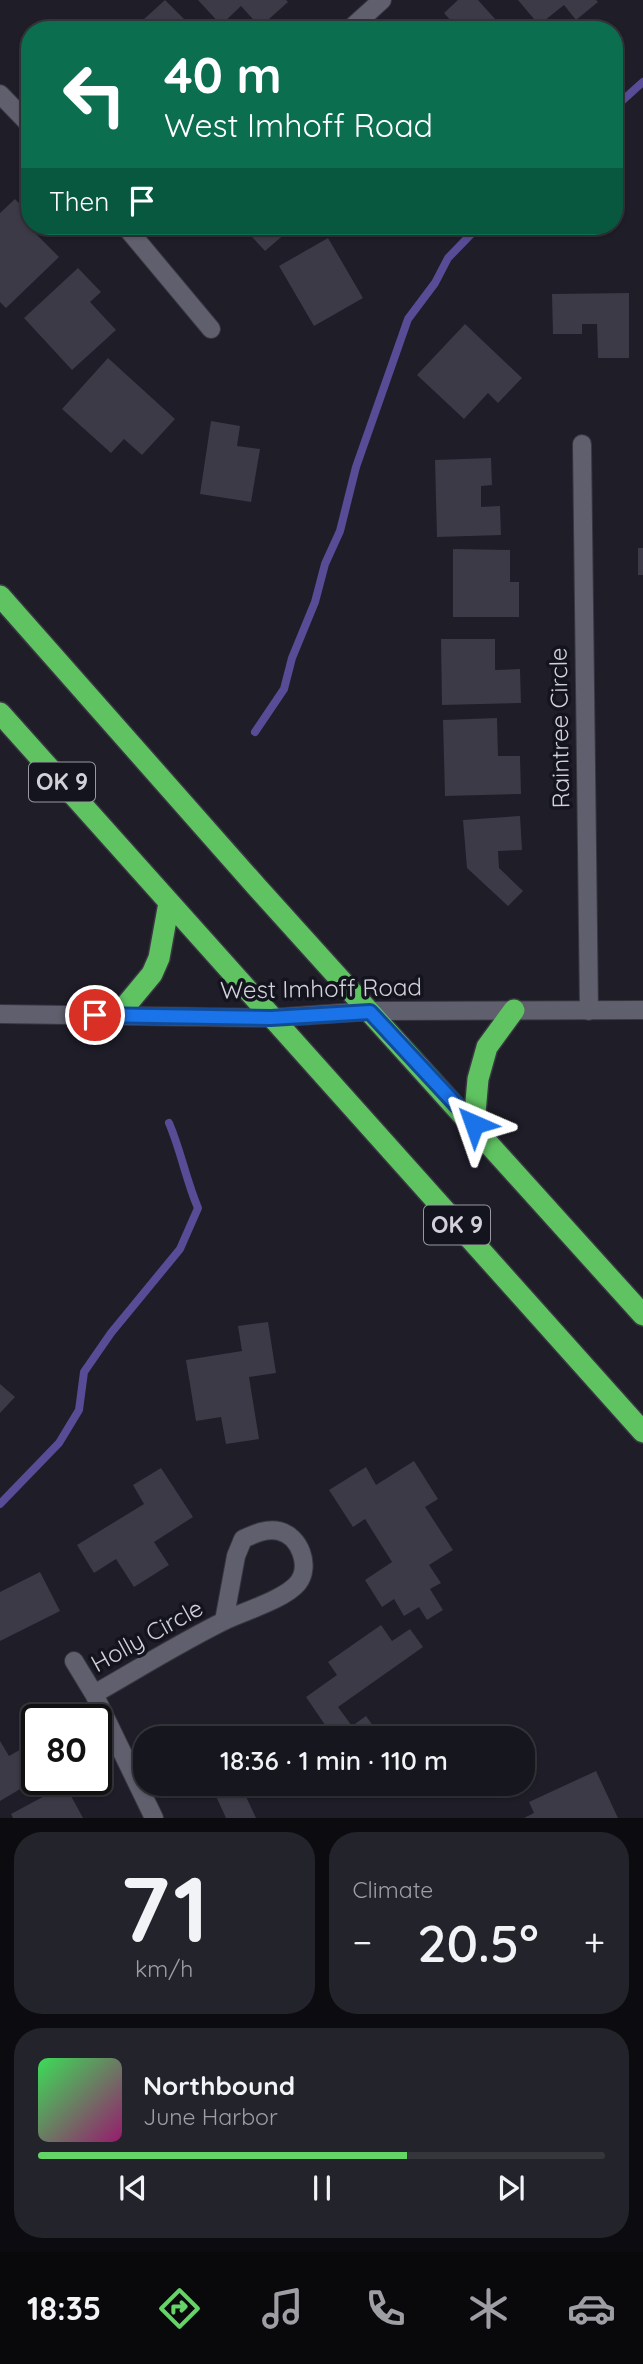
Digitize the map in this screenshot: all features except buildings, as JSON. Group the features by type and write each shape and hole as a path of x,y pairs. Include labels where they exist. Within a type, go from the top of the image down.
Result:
{"highway":[{"path":"0,596 643,1315"},
{"name":"OK 9","path":"0,713 643,1432"},
{"path":"118,1015 152,974 159,958 169,903"},
{"path":"474,1124 478,1079 487,1047 514,1010"}],"street":[{"path":"359,21 382,0"},
{"path":"0,94 21,116"},
{"path":"133,235 211,330"},
{"name":"Raintree Circle","path":"582,444 589,1011"},
{"name":"West Imhoff Road","path":"0,1014 271,1018 370,1012 643,1010"},
{"name":"Holly Circle","path":"94,1694 225,1621 288,1592 298,1583 304,1571 297,1543 288,1534 277,1530 260,1532 243,1539 236,1556 225,1621"},
{"path":"74,1661 94,1694 154,1818"}],"waterway":[{"path":"623,100 643,82"},
{"path":"255,732 284,689 292,658 315,602 325,564 340,531 356,467 408,319 435,283 448,258 470,235"},
{"path":"0,1504 59,1443 79,1410 84,1372 111,1333 180,1249 198,1208 169,1123"}],"route":[{"path":"95,1015 271,1018 370,1012 474,1124"}]}
